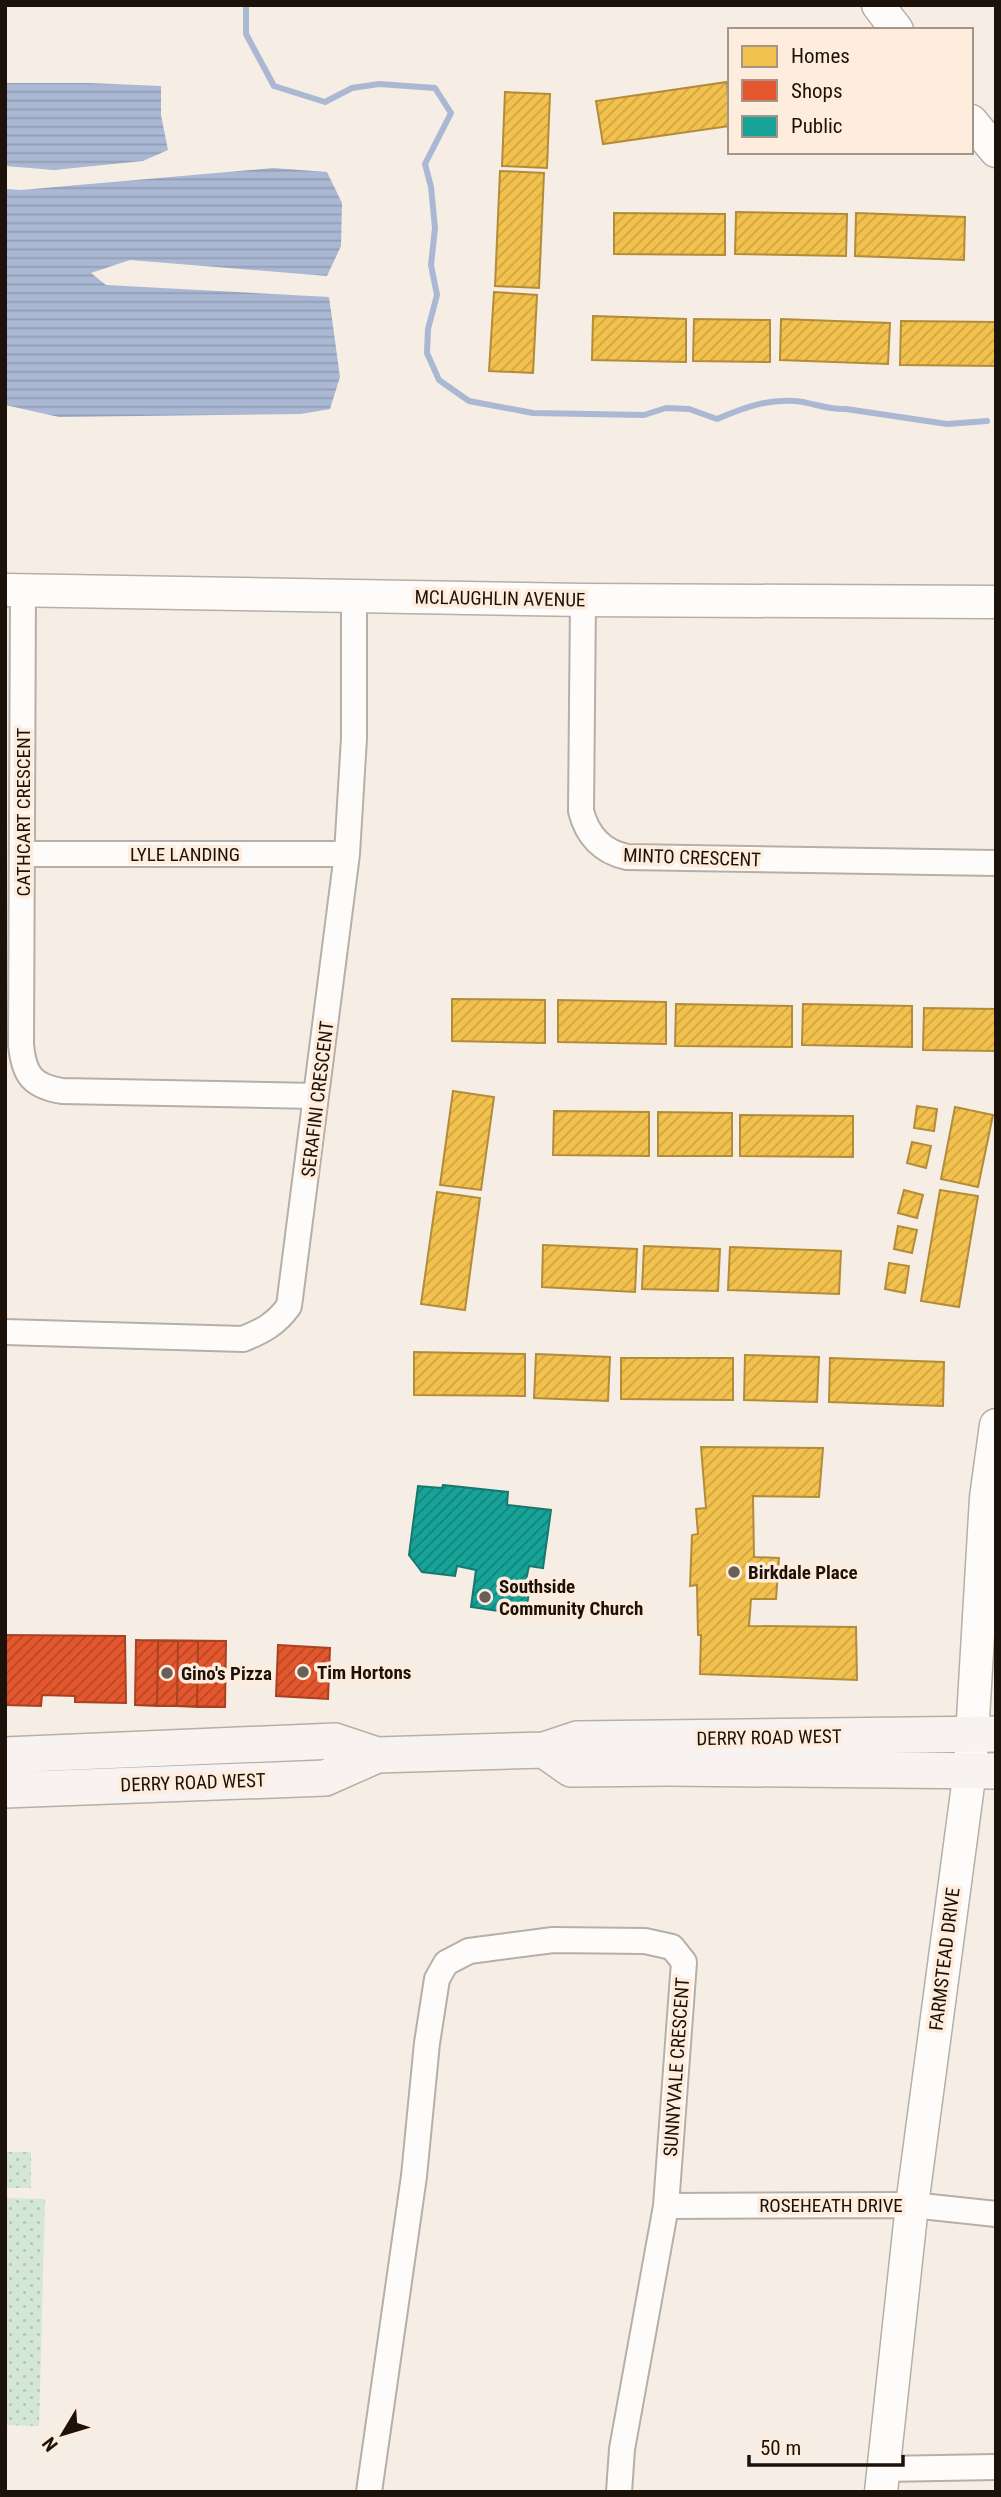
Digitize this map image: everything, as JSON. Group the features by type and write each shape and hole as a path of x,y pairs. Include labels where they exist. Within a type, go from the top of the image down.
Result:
{"main road":[{"name":"DERRY ROAD WEST","path":"5,1755 335,1741 377,1755 544,1750 577,1739 984,1734"},
{"name":"DERRY ROAD WEST","path":"544,1750 571,1769 983,1770"},
{"name":"DERRY ROAD WEST","path":"5,1790 326,1778 377,1755"}],"street":[{"path":"878,5 895,28"},
{"path":"973,123 996,151"},
{"name":"MCLAUGHLIN AVENUE","path":"14,590 583,600 996,602"},
{"name":"CATHCART CRESCENT","path":"14,590 23,854 21,1045 23,1062 30,1076 44,1088 62,1091 316,1096"},
{"name":"SERAFINI CRESCENT","path":"5,1332 243,1339 264,1331 280,1319 289,1306 347,855 354,738 354,596"},
{"name":"MINTO CRESCENT","path":"583,600 581,811 585,827 604,849 627,857 996,863"},
{"name":"LYLE LANDING","path":"23,854 347,855"},
{"name":"FARMSTEAD DRIVE","path":"882,2480 912,2205 983,1770 986,1498 996,1425"},
{"name":"SUNNYVALE CRESCENT","path":"369,2492 414,2176 427,2043 437,1979 446,1963 469,1951 553,1940 645,1941 672,1947 684,1962 666,2206 622,2449 619,2492"},
{"name":"ROSEHEATH DRIVE","path":"666,2206 912,2205 996,2214"},
{"path":"882,2480 996,2467"}],"green space":[{"path":"5,2152 31,2152 31,2188 5,2188"},
{"path":"5,2198 45,2199 39,2426 5,2425"}],"water":[{"path":"5,83 161,86 161,115 168,150 143,161 54,170 5,166"},
{"path":"273,168 327,172 342,203 341,246 327,276 130,260 91,273 106,285 329,297 340,377 330,409 301,414 59,417 5,405 5,189 21,190"}],"building: Homes":[{"path":"727,82 728,126 603,144 596,101"},
{"path":"505,92 550,94 547,168 502,166"},
{"path":"500,171 544,173 539,288 495,286"},
{"path":"736,212 847,214 846,256 735,254"},
{"path":"614,213 725,214 725,255 614,254"},
{"path":"856,213 965,217 964,260 855,256"},
{"path":"494,292 537,295 533,373 489,371"},
{"path":"593,316 686,319 686,362 592,360"},
{"path":"694,319 770,320 770,362 693,361"},
{"path":"781,319 890,323 888,364 780,360"},
{"path":"901,321 996,322 996,366 900,365"},
{"path":"452,999 545,1000 545,1043 452,1041"},
{"path":"558,1000 666,1002 666,1044 558,1042"},
{"path":"676,1004 792,1006 792,1047 675,1046"},
{"path":"803,1004 912,1006 912,1047 802,1045"},
{"path":"924,1008 996,1009 996,1051 923,1050"},
{"path":"453,1091 494,1097 481,1190 440,1185"},
{"path":"917,1106 937,1109 934,1131 914,1128"},
{"path":"955,1107 993,1115 978,1187 941,1179"},
{"path":"554,1111 649,1112 649,1156 553,1155"},
{"path":"658,1112 732,1113 732,1156 658,1156"},
{"path":"740,1115 853,1116 853,1157 740,1156"},
{"path":"912,1142 931,1146 926,1168 907,1163"},
{"path":"904,1190 923,1195 917,1218 898,1213"},
{"path":"940,1190 978,1196 959,1307 921,1301"},
{"path":"437,1192 480,1198 465,1310 421,1304"},
{"path":"898,1226 917,1230 912,1253 894,1249"},
{"path":"543,1245 637,1249 635,1292 542,1287"},
{"path":"644,1246 720,1249 718,1291 642,1289"},
{"path":"730,1247 841,1251 839,1294 728,1290"},
{"path":"889,1263 909,1266 905,1293 885,1289"},
{"path":"414,1352 525,1354 525,1396 414,1395"},
{"path":"536,1354 610,1357 608,1401 534,1398"},
{"path":"745,1355 819,1357 817,1402 744,1400"},
{"path":"621,1358 733,1358 733,1400 621,1399"},
{"path":"830,1358 944,1362 943,1406 829,1402"},
{"name":"Birkdale Place","path":"701,1447 823,1448 819,1497 753,1496 754,1557 779,1558 776,1599 751,1599 749,1626 856,1627 857,1680 700,1674 701,1635 698,1635 697,1585 690,1586 692,1535 698,1534 696,1509 706,1508"}],"building: Shops":[{"path":"5,1635 125,1636 126,1703 75,1702 75,1696 42,1695 41,1706 5,1705"},
{"path":"136,1640 226,1641 225,1707 135,1705"},
{"path":"136,1640 158,1641 157,1706 135,1705"},
{"name":"Gino's Pizza","path":"158,1641 178,1641 177,1706 157,1706"},
{"path":"178,1641 198,1641 197,1707 177,1706"},
{"path":"198,1641 226,1641 225,1707 197,1707"},
{"name":"Tim Hortons","path":"278,1645 330,1648 328,1699 276,1696"}],"building: Public":[{"path":"443,1485 508,1492 507,1505 551,1510 543,1568 529,1566 524,1590 529,1590 526,1615 471,1607 476,1570 457,1566 455,1576 422,1572 409,1555 418,1486 442,1488"}],"waterway":[{"path":"246,5 246,34 274,86 325,102 352,88 379,84 435,88 451,113 425,164 431,187 435,228 431,265 437,295 428,329 427,353 439,380 469,401 533,413 644,415 666,408 689,409 717,419 759,404 792,401 947,424 987,421"}],"place":[{"name":"Birkdale Place","path":"734,1572"},
{"name":"Southside Community Church","path":"485,1597"},
{"name":"Tim Hortons","path":"303,1672"},
{"name":"Gino's Pizza","path":"167,1673"}]}
